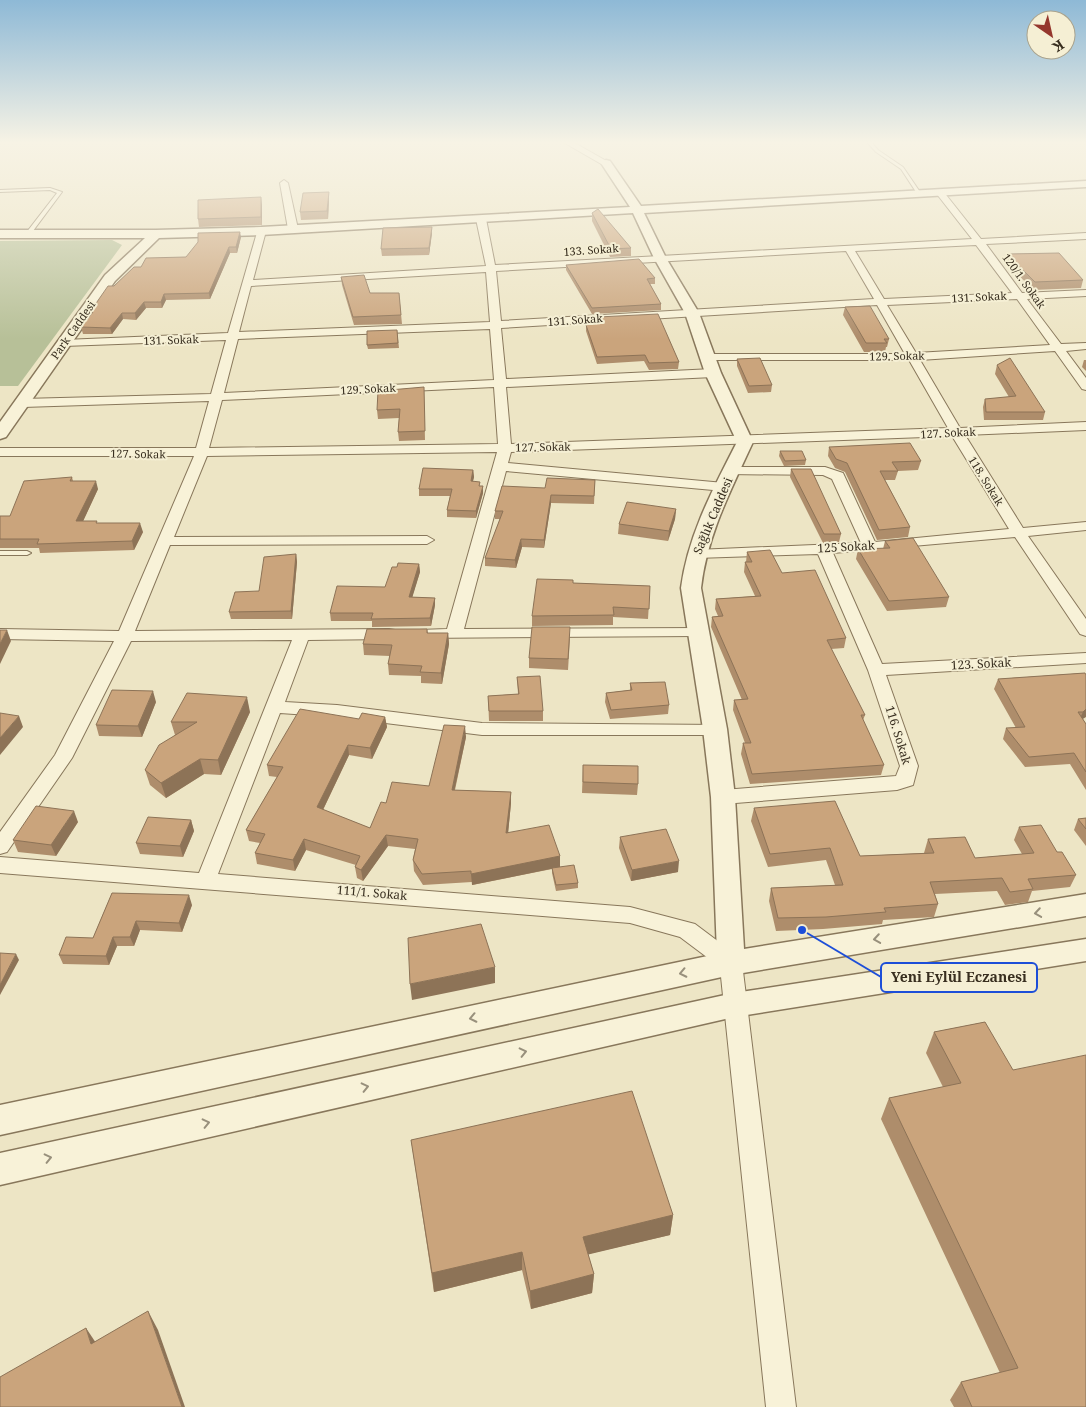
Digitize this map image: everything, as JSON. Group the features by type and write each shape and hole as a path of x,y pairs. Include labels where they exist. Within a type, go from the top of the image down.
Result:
{"street":[{"path":"289,208 293,229"},
{"path":"0,234 156,234 261,231 662,208"},
{"name":"120/1. Sokak","path":"952,208 979,241 1086,386"},
{"path":"637,209 660,258 692,313 711,365 745,442"},
{"path":"454,634 505,448 491,268 481,219"},
{"path":"0,847 63,758 125,636 201,455 261,231"},
{"name":"Park Caddesi","path":"0,434 110,278 156,234"},
{"name":"133. Sokak","path":"248,283 660,258 1086,236"},
{"name":"118. Sokak","path":"848,248 956,432 1019,533 1086,631"},
{"name":"131. Sokak","path":"64,343 233,338 496,325 881,302 1086,293"},
{"name":"129. Sokak","path":"23,403 217,397 499,382 711,365 913,357 1086,346"},
{"name":"127. Sokak","path":"0,452 201,455 505,448 745,442 1086,426"},
{"name":"Sağlık Caddesi","path":"731,962 723,797 691,588 696,554 706,525 745,442"},
{"path":"500,466 727,479 825,471 838,476 870,547"},
{"name":"125 Sokak","path":"696,554 870,547 1086,526"},
{"path":"164,541 427,540"},
{"name":"116. Sokak","path":"723,797 897,783 906,780 908,766 876,670 824,549"},
{"path":"0,634 125,636 697,631"},
{"path":"206,880 302,635"},
{"name":"123. Sokak","path":"876,670 1086,658"},
{"path":"275,707 337,711 482,728 714,729"},
{"name":"111/1. Sokak","path":"0,865 630,915 687,930 731,962"},
{"path":"0,1120 731,962 1086,905"},
{"path":"0,1169 734,1005 1086,950"},
{"path":"731,962 734,1005 780,1407"}],"lane":[{"path":"28,234 48,208"},
{"path":"0,553 27,553"}],"green space":[{"path":"112,240 122,245 18,386 0,386 0,241"}],"building":[{"path":"198,208 261,208 261,217 198,219"},
{"path":"301,208 327,208 327,211 300,212"},
{"path":"598,209 631,248 611,249 592,213"},
{"path":"432,227 429,248 381,249 383,228"},
{"path":"240,232 236,247 229,247 209,293 164,294 161,302 144,302 135,313 122,313 110,328 81,327 93,312 90,312 108,286 114,286 134,267 141,267 146,258 186,257 198,242 198,233"},
{"path":"1059,253 1083,280 1035,282 1007,254"},
{"path":"639,259 655,278 647,279 661,304 592,308 566,265"},
{"path":"364,275 370,293 399,293 401,315 353,317 341,277"},
{"path":"870,306 889,339 884,339 887,343 866,343 845,307"},
{"path":"658,314 679,362 649,363 645,355 597,357 586,325 601,322 598,317"},
{"path":"397,330 398,343 367,345 367,331"},
{"path":"760,358 772,385 749,386 737,359"},
{"path":"1010,358 1045,412 986,412 985,399 1016,396 997,365"},
{"path":"424,387 425,431 398,432 400,409 377,410 378,391"},
{"path":"910,443 921,461 892,462 898,471 880,471 910,527 879,530 847,463 836,459 829,447"},
{"path":"780,451 802,451 806,460 785,461"},
{"path":"423,468 473,470 471,481 480,482 479,486 483,486 476,511 447,510 452,489 419,489"},
{"path":"791,469 811,469 841,534 824,534"},
{"path":"72,477 70,481 96,481 76,521 140,523 132,541 37,544 39,539 0,539 0,516 10,516 24,481"},
{"path":"547,478 595,480 594,496 551,495 544,540 521,539 515,560 485,558 503,511 495,511 502,486 545,488"},
{"path":"627,502 676,509 669,531 619,524"},
{"path":"913,538 949,597 889,601 858,549 890,548 885,541"},
{"path":"770,550 782,573 815,570 846,638 827,640 865,715 861,715 884,765 752,774 743,743 751,743 734,700 748,699 712,617 723,616 716,599 761,596 745,562 752,562 747,552"},
{"path":"296,554 291,611 229,612 235,592 259,591 264,557"},
{"path":"398,563 419,564 409,597 435,598 430,618 371,619 373,613 330,613 337,586 385,587 392,567 397,567"},
{"path":"537,579 573,580 573,583 650,586 649,609 613,607 614,615 532,616"},
{"path":"532,627 570,627 568,659 529,658"},
{"path":"367,629 427,629 427,633 448,633 441,673 420,672 422,666 388,664 392,645 363,644"},
{"path":"0,630 7,630 0,644"},
{"path":"1085,673 1086,709 1083,712 1078,712 1086,724 1086,772 1074,753 1029,757 1006,728 1025,727 998,679"},
{"path":"540,676 543,711 489,711 488,696 519,694 517,677"},
{"path":"665,682 669,705 611,710 606,693 632,690 630,683"},
{"path":"112,690 153,691 138,726 96,725"},
{"path":"187,693 247,697 218,760 200,759 161,783 145,770 159,745 197,722 171,722"},
{"path":"300,709 359,719 362,713 385,717 370,748 348,745 317,807 370,828 381,802 386,803 392,782 429,786 444,725 465,726 452,790 511,792 506,833 549,825 560,856 471,874 471,871 422,874 413,860 418,839 386,835 361,870 355,867 360,856 304,839 293,860 255,853 265,834 246,830 283,767 267,765"},
{"path":"0,713 19,716 0,738"},
{"path":"583,765 638,766 638,784 583,782"},
{"path":"835,801 860,856 934,853 928,839 965,837 975,858 1034,853 1019,827 1041,825 1057,852 1062,852 1076,875 1028,879 1033,889 1010,892 1002,878 930,882 938,904 884,908 886,912 826,917 778,918 771,888 843,885 830,848 770,854 754,808"},
{"path":"36,806 74,811 51,845 13,840"},
{"path":"148,817 191,820 180,846 136,843"},
{"path":"1086,818 1086,829 1078,819"},
{"path":"666,829 679,861 632,870 620,837"},
{"path":"574,865 578,883 556,885 552,868"},
{"path":"112,893 189,895 179,923 136,921 130,937 113,937 106,956 59,955 66,937 93,938"},
{"path":"481,924 495,967 410,984 408,938"},
{"path":"0,953 16,954 0,985"},
{"path":"985,1022 1013,1070 1086,1055 1086,1407 972,1407 961,1382 1018,1368 889,1098 961,1083 934,1032"},
{"path":"632,1091 673,1215 583,1237 594,1274 530,1291 522,1252 432,1273 411,1140"},
{"path":"148,1311 182,1407 0,1407 0,1377 86,1328 91,1344"}],"place":[{"name":"Yeni Eylül Eczanesi","path":"802,930"}]}
